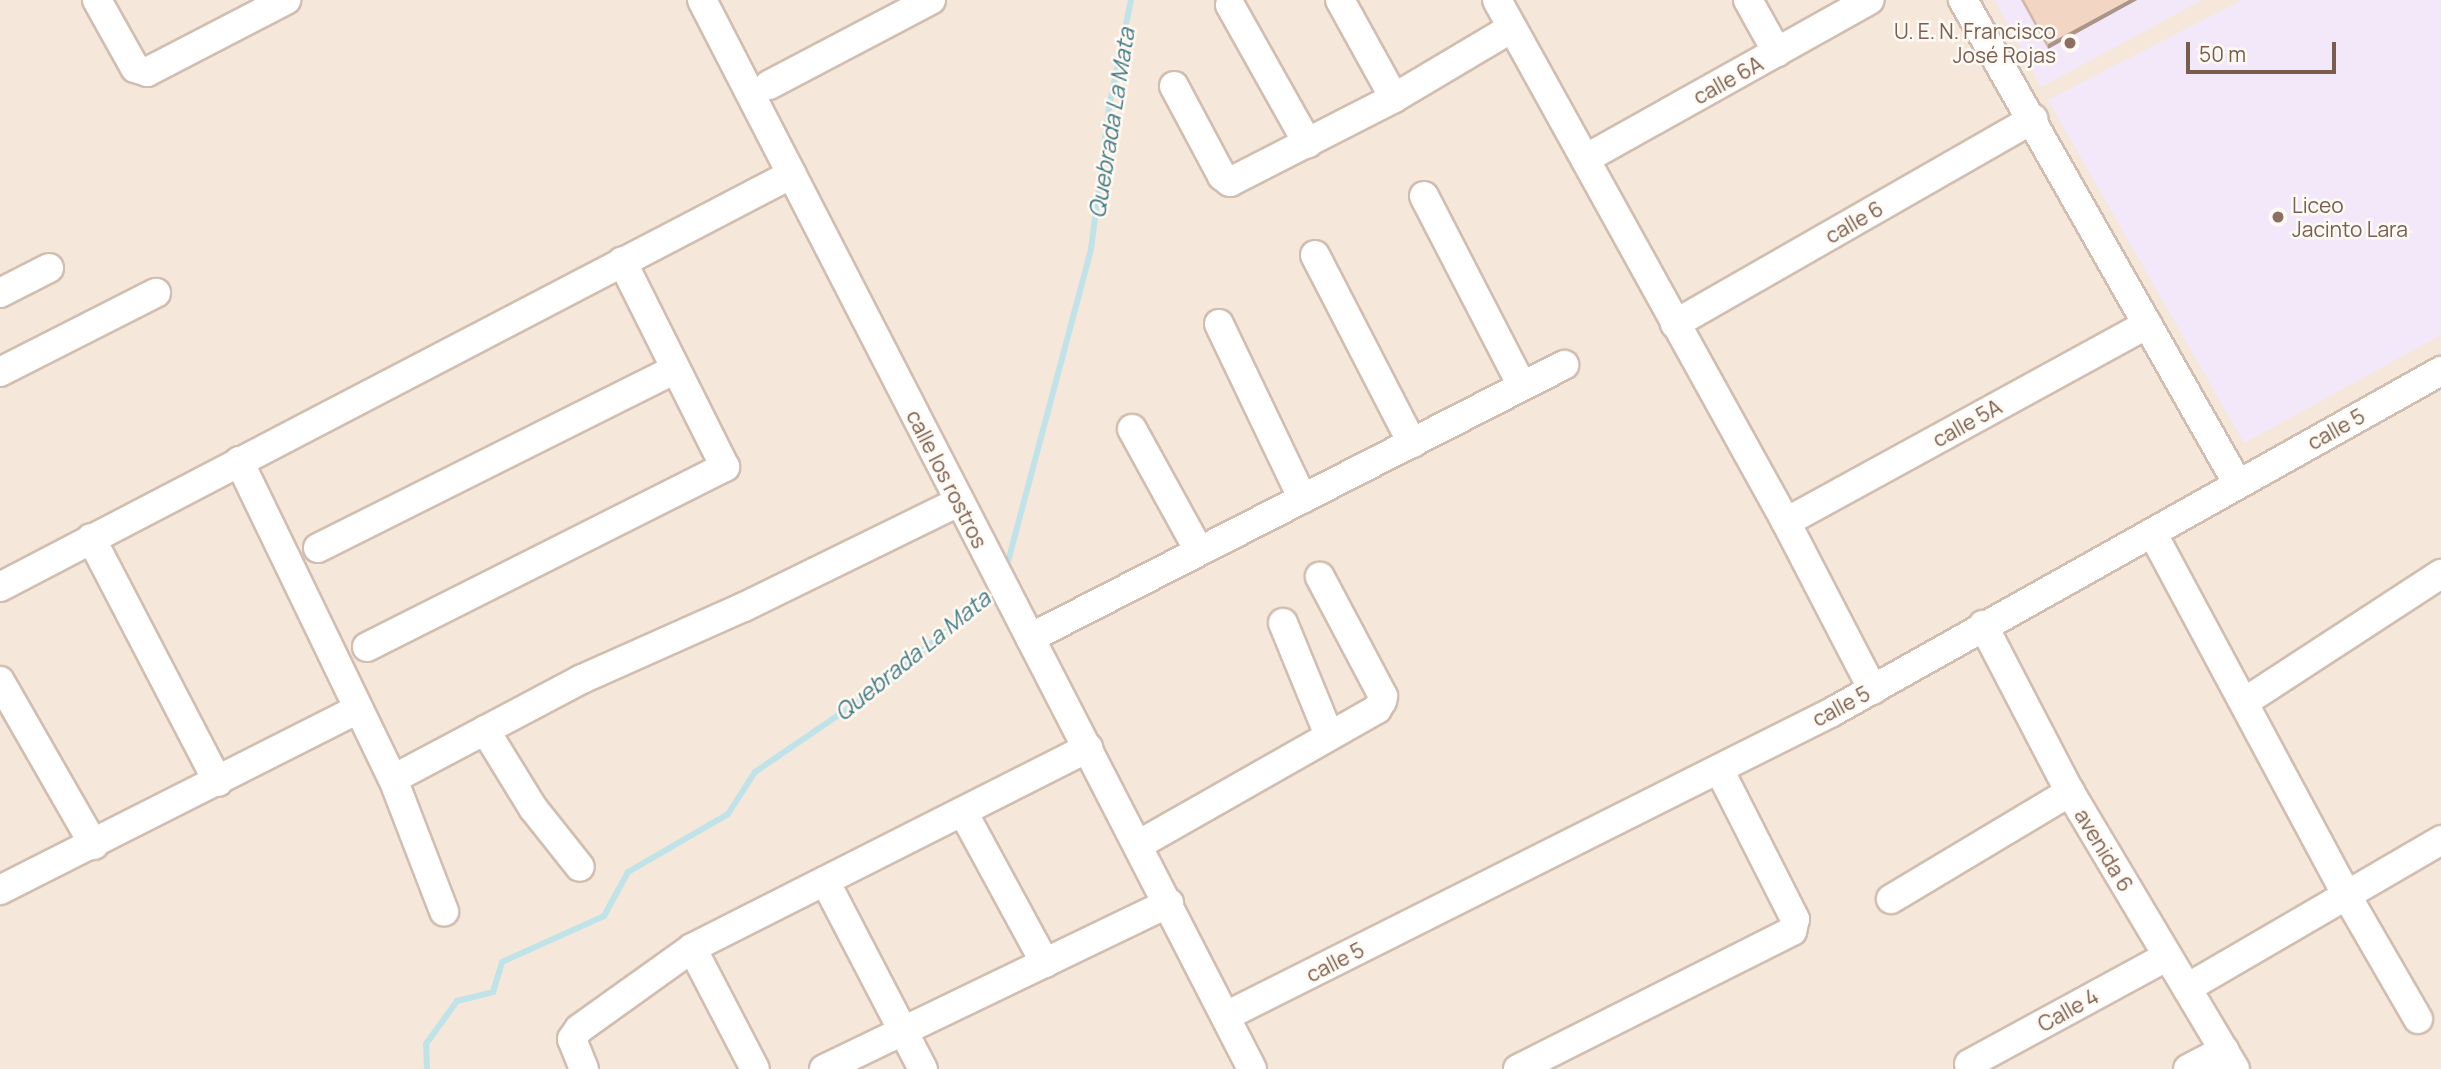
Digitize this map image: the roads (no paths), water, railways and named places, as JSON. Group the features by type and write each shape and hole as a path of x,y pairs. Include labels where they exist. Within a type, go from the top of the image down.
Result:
{"street":[{"path":"97,0 135,68 147,72 286,0"},
{"name":"calle los rostros","path":"702,0 958,502 1228,1015 1252,1069"},
{"path":"769,85 931,0"},
{"path":"1340,0 1394,98"},
{"path":"1497,0 1786,522 1873,690"},
{"path":"1748,0 1777,52"},
{"name":"calle 6A","path":"1585,159 1870,0"},
{"path":"1963,0 2238,484"},
{"path":"1230,5 1308,144"},
{"path":"1174,86 1222,176 1230,182 1394,98 1512,28"},
{"name":"calle 6","path":"1675,324 2033,119"},
{"path":"0,587 792,174"},
{"path":"1424,196 1522,386"},
{"path":"1315,255 1412,443"},
{"path":"367,647 725,467 622,261"},
{"path":"0,293 49,268"},
{"path":"0,372 156,293"},
{"path":"1219,324 1303,499"},
{"name":"calle 5A","path":"1786,522 2147,324"},
{"path":"1030,638 1564,365"},
{"path":"318,548 676,369"},
{"name":"calle 5","path":"1228,1015 1873,690 1983,625 2153,534 2441,371"},
{"path":"1132,429 1199,551"},
{"path":"239,461 357,710 393,779 444,911"},
{"path":"393,779 582,679 756,602 958,502"},
{"path":"2153,534 2246,701 2347,896 2418,1019"},
{"path":"91,538 218,782"},
{"path":"2246,701 2441,574"},
{"path":"1139,845 1377,709 1383,696 1320,577"},
{"path":"1283,623 1329,735"},
{"name":"avenida 6","path":"1983,625 2070,792 2230,1060"},
{"path":"0,681 94,845"},
{"path":"0,890 94,845 357,710"},
{"path":"485,730 533,808 580,867"},
{"path":"584,1069 572,1039 579,1029 692,948 1088,748"},
{"path":"1518,1069 1793,931 1795,919 1719,769"},
{"path":"1891,899 2070,792"},
{"path":"962,812 1045,963"},
{"path":"2187,988 2441,840"},
{"path":"825,881 923,1069"},
{"path":"824,1069 1169,903"},
{"path":"692,948 755,1069"},
{"name":"Calle 4","path":"1969,1064 2168,956"},
{"path":"2188,1069 2230,1060"}],"waterway":[{"name":"Quebrada La Mata","path":"1006,569 1091,249 1109,108 1131,0"},
{"name":"Quebrada La Mata","path":"427,1069 426,1044 457,1001 493,992 502,962 604,916 628,872 728,814 755,772 878,688 997,588"}],"place":[{"name":"U. E. N. Francisco José Rojas","path":"2070,43"},
{"name":"Liceo Jacinto Lara","path":"2278,217"}]}
